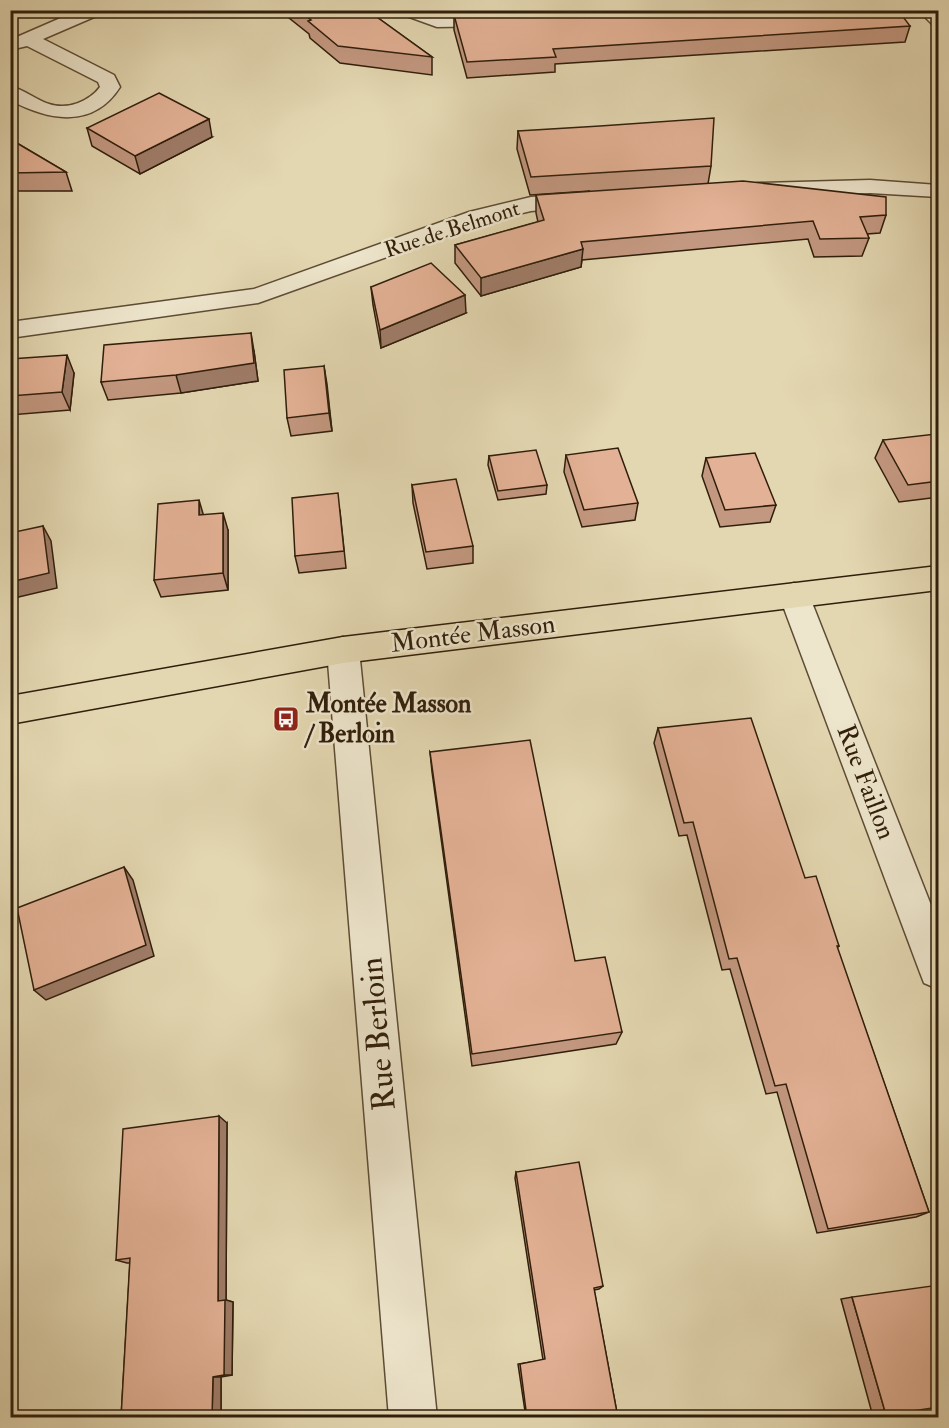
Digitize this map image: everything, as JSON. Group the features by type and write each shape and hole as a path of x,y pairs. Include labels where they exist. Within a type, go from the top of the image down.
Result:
{"main road":[{"name":"Montée Masson","path":"10,710 343,650 939,578"}],"street":[{"path":"19,43 95,10"},
{"path":"406,10 436,22 518,20"},
{"path":"927,10 939,20"},
{"path":"10,92 44,109 61,112 95,103 106,95 110,87 107,79 19,43"},
{"path":"740,192 821,187 913,188 939,191"},
{"name":"Rue de Belmont","path":"10,330 258,296 477,217 531,204 601,200"},
{"name":"Rue Faillon","path":"794,595 939,970"},
{"name":"Rue Berloin","path":"343,650 413,1418"}],"building":[{"path":"299,10 367,10 432,57 338,46 308,21 311,20"},
{"path":"532,10 898,10 910,26 553,49 556,57 467,62 454,15"},
{"path":"159,93 209,119 135,156 87,128"},
{"path":"714,118 711,166 531,177 518,131 600,126"},
{"path":"10,139 66,172 10,173"},
{"path":"743,181 886,197 886,215 860,217 869,238 820,239 813,221 581,242 583,249 481,278 455,245 544,220 536,195"},
{"path":"431,263 465,295 380,330 371,287"},
{"path":"251,333 254,363 176,375 101,382 104,345"},
{"path":"67,355 62,392 10,396 10,359"},
{"path":"324,366 329,413 287,418 284,370"},
{"path":"936,434 939,439 939,481 908,485 883,440"},
{"path":"618,448 638,503 584,510 566,455"},
{"path":"536,450 547,485 498,491 489,456"},
{"path":"755,453 776,505 725,510 706,458"},
{"path":"456,479 473,546 426,552 412,485"},
{"path":"338,493 344,551 295,556 292,498"},
{"path":"199,500 199,515 223,513 223,573 154,580 158,504"},
{"path":"43,526 49,573 10,582 10,533"},
{"path":"751,718 805,878 816,876 839,946 837,946 929,1212 828,1229 786,1084 775,1086 737,958 729,959 693,822 684,823 658,728"},
{"path":"530,740 575,961 605,957 622,1032 472,1054 430,752"},
{"path":"124,867 146,945 34,990 17,908"},
{"path":"219,1116 218,1301 225,1300 224,1375 213,1377 212,1418 121,1418 130,1258 116,1260 123,1129"},
{"path":"579,1162 603,1286 594,1288 618,1418 527,1418 520,1364 545,1359 516,1172"},
{"path":"939,1285 939,1407 886,1415 852,1297"}],"place":[{"name":"Montée Masson / Berloin","path":"286,719"}]}
